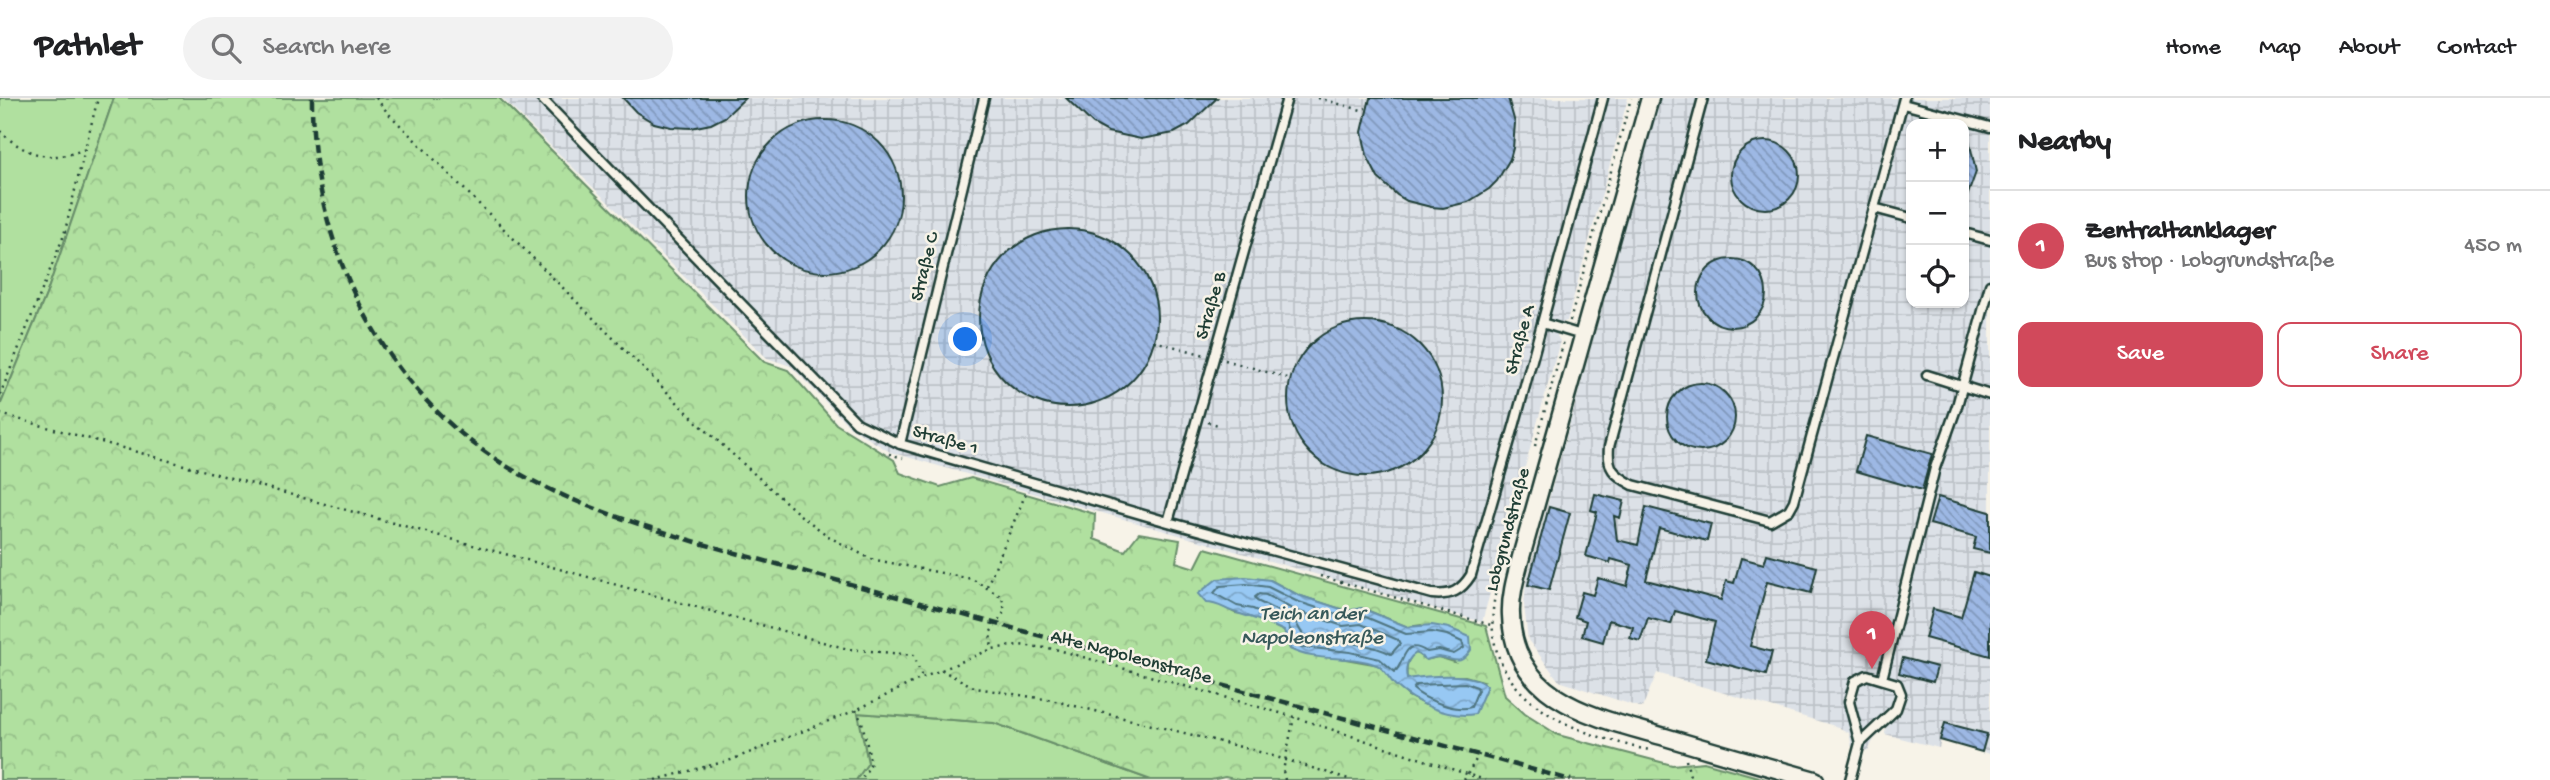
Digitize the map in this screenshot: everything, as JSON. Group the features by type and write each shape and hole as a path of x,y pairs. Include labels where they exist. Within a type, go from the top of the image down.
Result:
{"street":[{"name":"Lobgrundstraße","path":"1650,98 1512,592 1512,631 1523,662 1551,696 1579,711 1815,780"}],"lane":[{"name":"Straße 1","path":"541,98 858,423 900,444 1168,522 1432,594 1447,595 1464,587"},
{"name":"Straße C","path":"900,444 984,98"},
{"name":"Straße B","path":"1168,522 1287,98"},
{"name":"Straße A","path":"1464,587 1471,575 1602,98"},
{"path":"1703,98 1608,459 1616,476 1633,485 1770,521 1789,510 1794,502 1903,101 1990,127"},
{"path":"1874,208 1906,217"},
{"path":"1969,234 1990,240"},
{"path":"1882,679 1935,468 1962,388 1990,285"},
{"path":"1542,323 1585,336"},
{"path":"1927,374 1990,396"},
{"path":"1850,780 1860,743 1849,702 1855,681 1867,674 1897,684 1901,694 1896,709 1860,743"}],"path":[{"path":"0,395 64,235 98,98"},
{"path":"376,98 698,423 800,515 831,538 871,559 952,574 987,586 1002,597 1004,615 990,633 992,649"},
{"path":"1318,98 1361,110 1366,108"},
{"path":"1534,450 1632,98"},
{"path":"0,131 9,140 41,156 67,157 85,149"},
{"path":"1154,341 1203,355"},
{"path":"1224,360 1291,379"},
{"path":"0,414 848,649 914,655 922,678"},
{"path":"1208,422 1218,425"},
{"path":"987,586 1027,492"},
{"path":"1498,583 1491,610 1492,625 1507,673 1524,697 1570,727 1657,751"},
{"name":"Alte Napoleonstraße","path":"655,780 731,760 856,710 922,678 992,649 1018,645 1055,649 1294,717 1485,780"},
{"path":"941,670 976,688 1051,700 1286,759 1352,780"},
{"path":"856,710 862,722 871,763 861,780"},
{"path":"1284,780 1294,717"},
{"path":"1464,780 1480,753"},
{"path":"1685,754 1691,780"}],"shaded area":[{"path":"502,98 1628,98 1567,321 1560,323 1557,336 1560,341 1482,622 890,452 850,427 791,366 767,358"},
{"path":"1660,98 1990,98 1990,754 1941,740 1939,748 1885,734 1886,727 1874,739 1868,751 1858,749 1852,747 1849,733 1838,727 1657,673 1642,708 1559,681 1528,640 1524,605 1526,582"}],"green space":[{"path":"0,98 114,98 46,295 0,406"},
{"path":"114,98 499,98 764,362 788,370 836,424 894,460 900,473 940,487 971,478 1095,514 1094,539 1125,551 1139,533 1180,540 1176,562 1195,568 1205,548 1486,626 1505,696 1525,714 1558,735 1672,765 1704,762 1769,780 1239,780 1225,777 1211,780 1151,780 994,723 858,713 868,763 856,780 0,780 0,406 46,295","holes":["1270,580 1298,595 1347,611 1362,608 1408,627 1421,625 1454,662 1438,657 1426,660 1416,653 1407,664 1407,679 1465,676 1483,681 1425,705 1408,696 1379,665 1290,649 1284,631 1216,603"]},
{"path":"857,713 994,723 1151,780 856,780 868,762"}],"water":[{"name":"Teich an der Napoleonstraße","path":"1246,577 1270,580 1298,595 1347,611 1361,608 1408,627 1432,625 1449,628 1470,637 1471,650 1463,659 1456,661 1438,657 1426,660 1416,653 1408,661 1406,672 1407,679 1461,676 1481,681 1487,686 1475,714 1443,712 1412,698 1395,685 1377,665 1311,656 1290,649 1284,631 1218,605 1206,603 1198,594 1217,579"}],"building":[{"path":"623,98 745,98 725,117 711,124 691,128 654,123 636,112"},
{"path":"1066,98 1217,98 1189,125 1174,133 1141,139 1108,132 1093,124"},
{"path":"1370,98 1508,98 1515,123 1510,159 1497,181 1468,202 1443,208 1407,201 1378,178 1367,156 1362,132"},
{"path":"825,120 854,126 879,142 895,167 901,196 895,225 879,250 854,266 825,272 796,266 771,250 755,225 749,196 755,167 771,142 796,126"},
{"path":"1969,140 1976,172 1969,191"},
{"path":"1765,141 1778,144 1789,151 1796,162 1799,175 1796,188 1789,199 1778,206 1765,209 1752,206 1741,199 1734,188 1731,175 1734,162 1741,151 1752,144"},
{"path":"1068,229 1102,235 1131,255 1151,284 1157,318 1151,352 1131,381 1102,401 1068,407 1034,401 1005,381 985,352 979,318 985,284 1005,255 1034,235"},
{"path":"1732,259 1745,262 1756,269 1763,280 1766,293 1763,306 1756,317 1745,324 1732,327 1719,324 1708,317 1701,306 1698,293 1701,280 1708,269 1719,262"},
{"path":"1365,322 1394,328 1419,345 1436,370 1442,399 1436,428 1419,453 1394,470 1365,476 1336,470 1311,453 1294,428 1288,399 1294,370 1311,345 1336,328"},
{"path":"1701,383 1714,386 1725,393 1732,404 1735,417 1732,430 1725,441 1714,448 1701,451 1688,448 1677,441 1670,430 1667,417 1670,404 1677,393 1688,386"},
{"path":"1866,436 1932,454 1922,490 1856,471"},
{"path":"1595,494 1624,501 1620,518 1614,516 1617,540 1638,545 1646,507 1711,524 1707,541 1659,528 1646,580 1721,600 1726,581 1734,583 1741,558 1764,564 1767,554 1817,567 1811,593 1767,582 1750,646 1772,652 1766,675 1706,659 1715,622 1675,611 1671,624 1648,618 1640,641 1630,638 1633,627 1609,620 1603,642 1582,636 1586,621 1575,617 1582,592 1593,595 1598,578 1627,586 1632,565 1611,559 1610,563 1586,556 1597,512 1591,510"},
{"path":"1938,497 1990,512 1990,553 1973,549 1976,537 1930,524"},
{"path":"1549,507 1570,513 1549,590 1528,585"},
{"path":"1974,572 1990,577 1990,656 1925,638 1933,609 1961,617"},
{"path":"1903,658 1937,667 1933,682 1899,673"},
{"path":"1945,723 1987,734 1982,752 1940,740"}],"railway":[{"path":"312,98 315,154 325,210 342,264 365,314 395,362 430,405 472,443 520,474 586,505 703,544 1571,780"}],"place":[{"name":"Zentraltanklager","path":"1872,669"}]}
